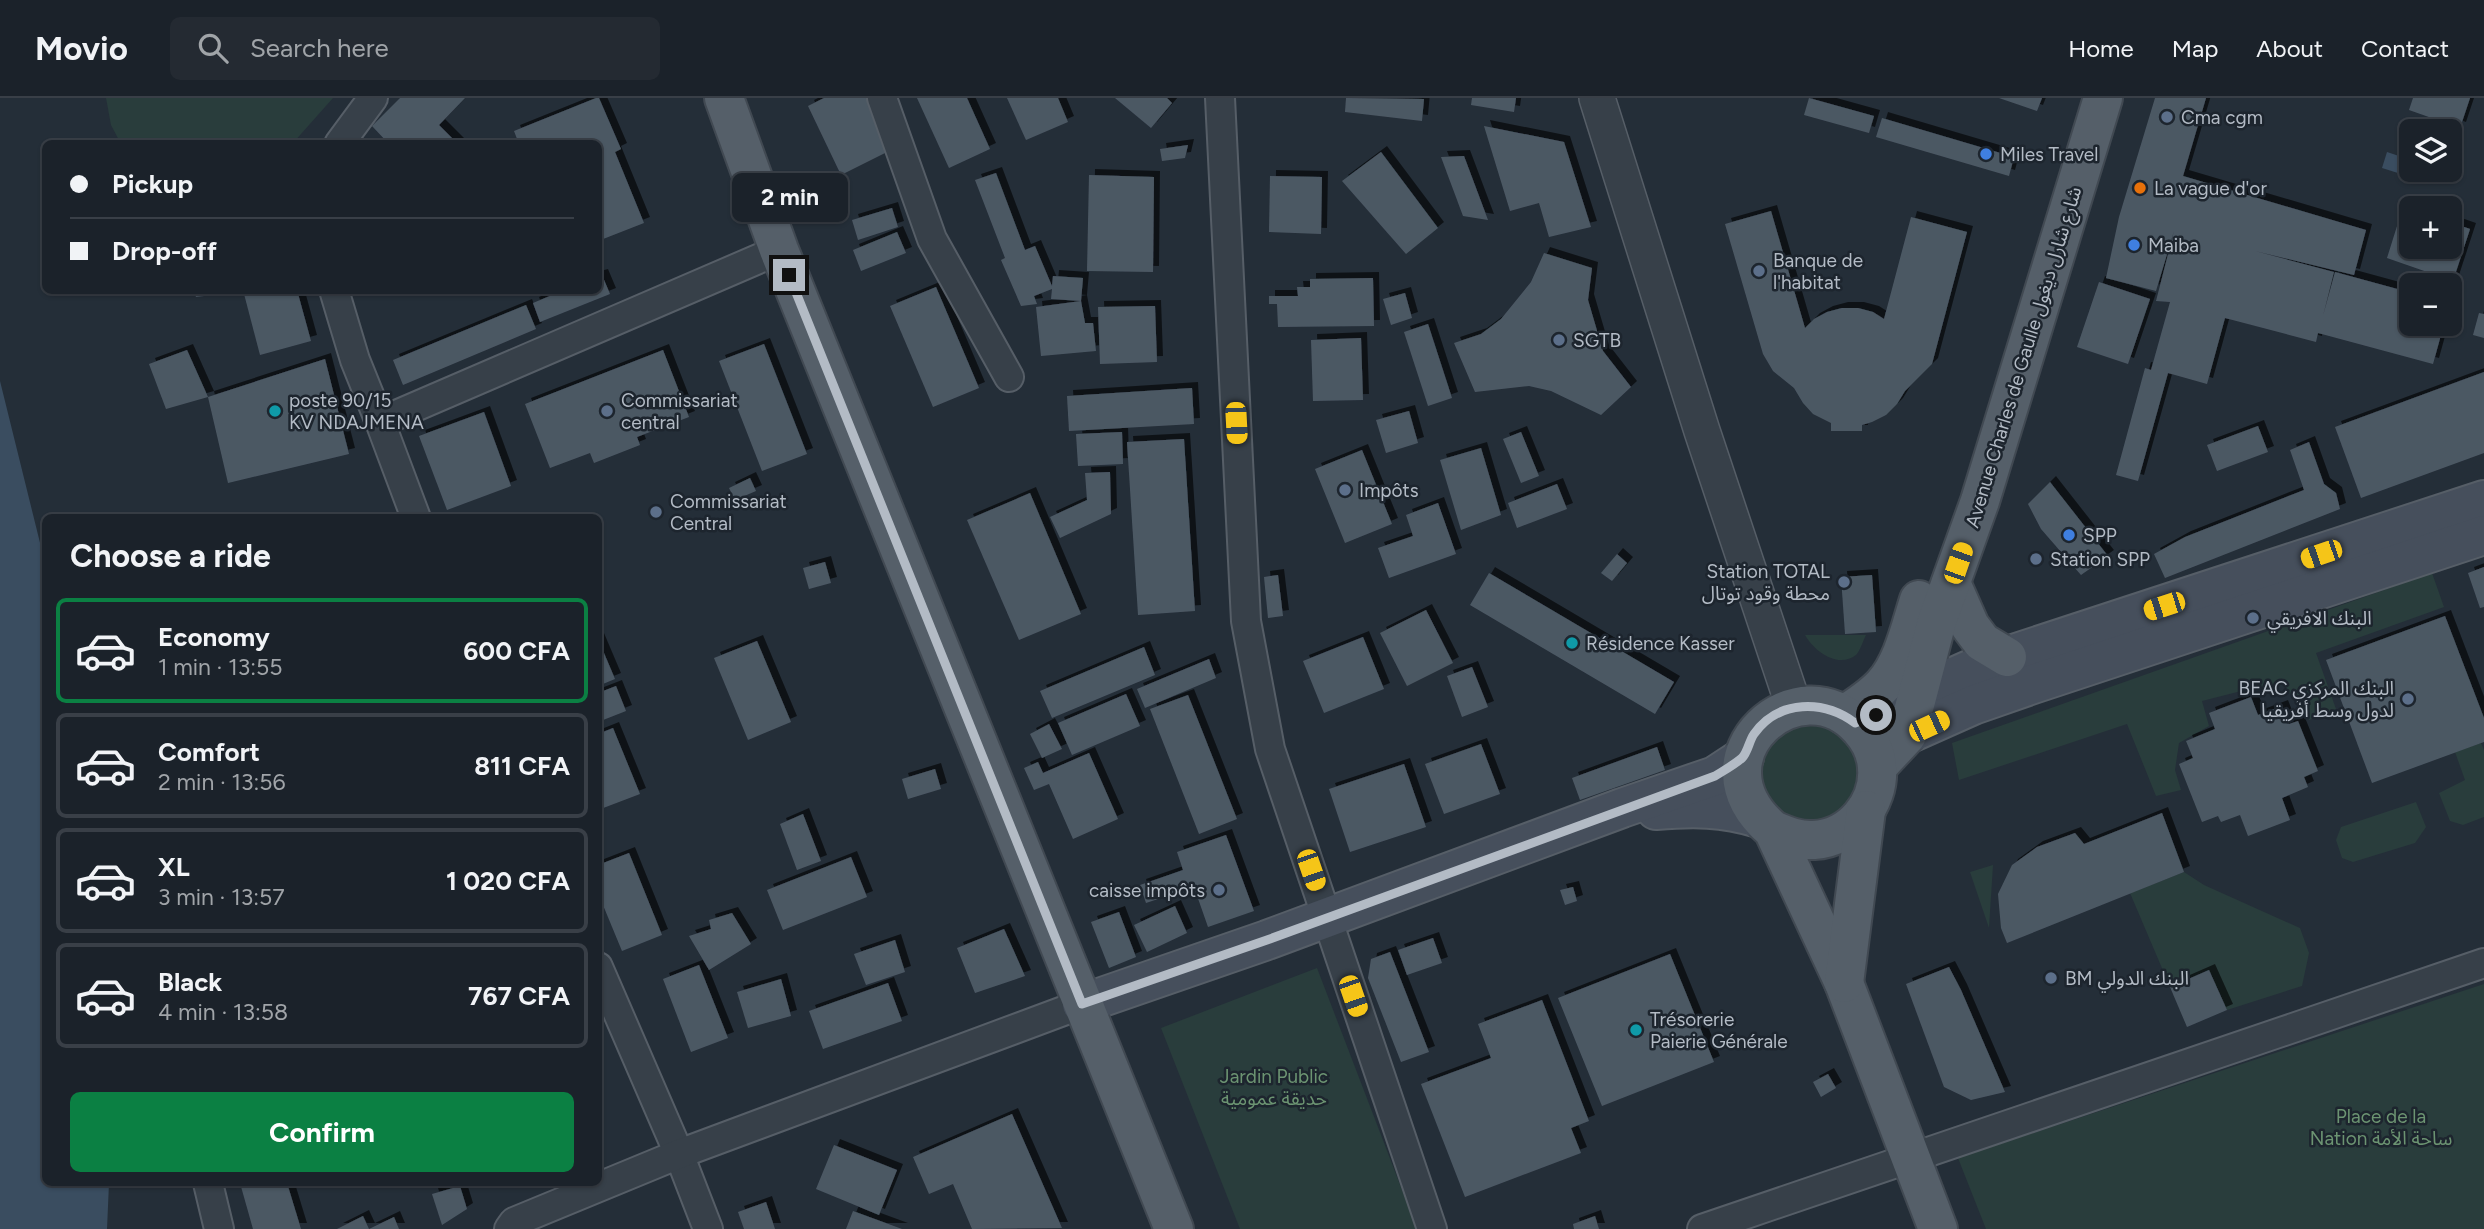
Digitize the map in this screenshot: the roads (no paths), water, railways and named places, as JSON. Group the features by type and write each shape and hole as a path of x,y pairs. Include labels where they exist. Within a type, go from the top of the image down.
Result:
{"main road":[{"path":"724,98 779,250 1174,1229"},
{"name":"Avenue Charles de Gaulle شارع شارل ديغول","path":"1871,738 1869,699 1885,683 1898,662 1923,589 1960,497 2078,98"},
{"name":"Avenue Charles de Gaulle شارع شارل ديغول","path":"1871,738 1917,698 1937,621 1980,501 2103,98"},
{"path":"1871,738 2021,688 2471,522"},
{"path":"1871,738 1917,698 1953,676 2007,657 2471,522"},
{"path":"1951,583 1970,626 1982,642 2007,657"},
{"path":"1871,738 1828,708 1794,707 1771,717 1754,734 1744,757 1742,779 1747,800 1766,824 1844,983 1938,1229"},
{"path":"1622,808 1725,809 1766,824 1792,838 1814,840 1834,836 1852,826 1866,810 1875,790 1871,738"},
{"path":"1082,1004 1327,918 1715,776 1744,757"},
{"path":"1844,983 1866,810"}],"street":[{"path":"342,140 373,98"},
{"path":"881,98 932,239 1009,377"},
{"path":"1220,98 1246,621 1270,748 1432,1229"},
{"path":"1597,98 1702,431 1794,707"},
{"path":"380,422 779,250"},
{"path":"335,294 355,359 414,514"},
{"path":"1702,1229 2484,963"},
{"path":"602,976 679,1154 708,1229"},
{"path":"602,1186 679,1154 1082,1004"},
{"path":"209,1186 219,1229"},
{"path":"509,1229 514,1222 601,1186"}],"water":[{"path":"2387,152 2399,156 2399,173 2382,168"},
{"path":"0,381 42,551 42,1186 109,1186 107,1229 0,1229"}],"place":[{"name":"Cma cgm","path":"2167,117"},
{"name":"Miles Travel","path":"1986,154"},
{"name":"La vague d'or","path":"2140,188"},
{"name":"Maiba","path":"2134,245"},
{"name":"Banque de l'habitat","path":"1759,271"},
{"name":"SGTB","path":"1559,340"},
{"name":"poste 90/15 KV NDAJMENA","path":"275,411"},
{"name":"Commissariat central","path":"607,411"},
{"name":"Impôts","path":"1345,490"},
{"name":"Commissariat Central","path":"656,512"},
{"name":"SPP","path":"2069,535"},
{"name":"Station SPP","path":"2036,559"},
{"name":"Station TOTAL محطة وقود توتال","path":"1844,582"},
{"name":"البنك الافريقي","path":"2253,618"},
{"name":"Résidence Kasser","path":"1572,643"},
{"name":"BEAC البنك المركزي لدول وسط أفريقيا","path":"2408,699"},
{"name":"caisse impôts","path":"1219,890"},
{"name":"BM البنك الدولي","path":"2051,978"},
{"name":"Trésorerie Paierie Générale","path":"1636,1030"}],"park label":[{"name":"Jardin Public حديقة عمومية","path":"1274,1087"},
{"name":"Place de la Nation ساحة الأمة","path":"2381,1127"}]}
